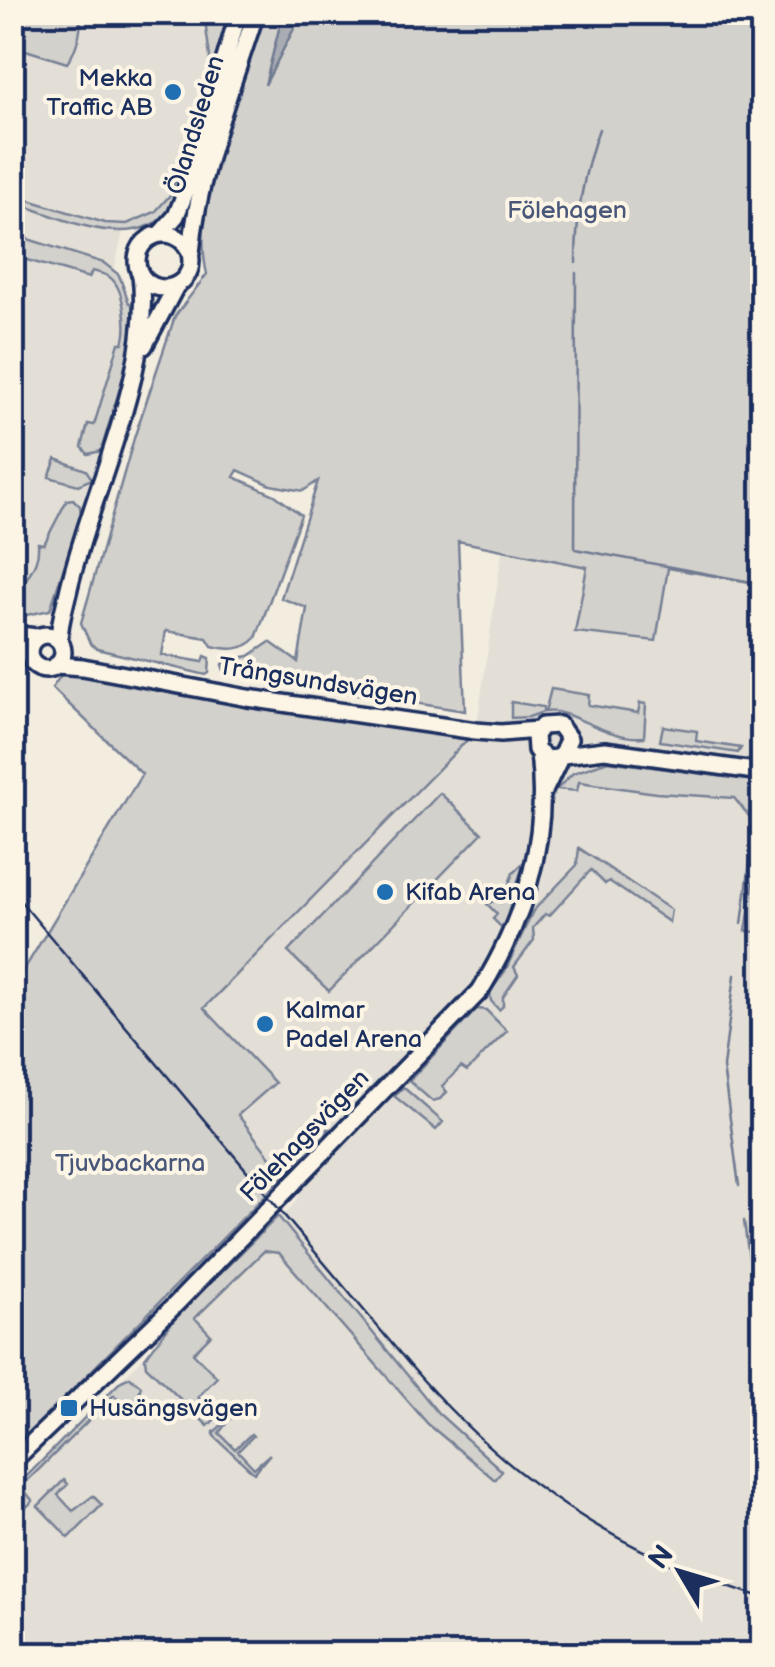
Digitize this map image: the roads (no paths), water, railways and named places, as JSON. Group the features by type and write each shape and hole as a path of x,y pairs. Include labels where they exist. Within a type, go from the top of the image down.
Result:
{"main road":[{"name":"Ölandsleden","path":"134,368 143,303 139,249 176,216 239,12"},
{"name":"Ölandsleden","path":"61,642 59,628 72,570 134,368 149,336 156,306 189,272 194,219 256,12"},
{"path":"161,233 176,236 191,253"},
{"path":"140,275 157,287 171,287"},
{"name":"Ölandsleden","path":"38,636 54,615 72,570"},
{"path":"12,634 51,635 61,642 63,657 56,666 42,668 12,645"},
{"path":"29,657 29,646 38,636"},
{"name":"Trångsundsvägen","path":"61,642 88,660 128,676"},
{"name":"Trångsundsvägen","path":"56,666 248,698 501,733 538,730"},
{"path":"605,750 547,758 537,752 533,740 538,730 554,724 605,750 762,772"},
{"name":"Trångsundsvägen","path":"501,733 537,752"},
{"path":"560,756 568,745 568,734"},
{"name":"Fölehagsvägen","path":"537,752 544,792"},
{"name":"Fölehagsvägen","path":"12,1462 171,1308 480,990 506,950 520,916 532,876 544,792 560,756"}],"waterway":[{"path":"576,263 581,195 599,129"},
{"path":"576,273 575,549 762,584"},
{"path":"752,845 759,800"},
{"path":"742,924 750,862"},
{"path":"735,975 723,1067 739,1186"},
{"path":"744,1221 762,1358"}],"railway":[{"path":"12,891 409,1364 485,1443 568,1508 612,1535 659,1559 762,1597"}],"place":[{"name":"Mekka Traffic AB","path":"173,92"},
{"name":"Kifab Arena","path":"385,892"},
{"name":"Kalmar Padel Arena","path":"265,1024"},
{"name":"Husängsvägen","path":"69,1408"}],"park label":[{"name":"Fölehagen","path":"567,210"},
{"name":"Tjuvbackarna","path":"130,1163"}]}
